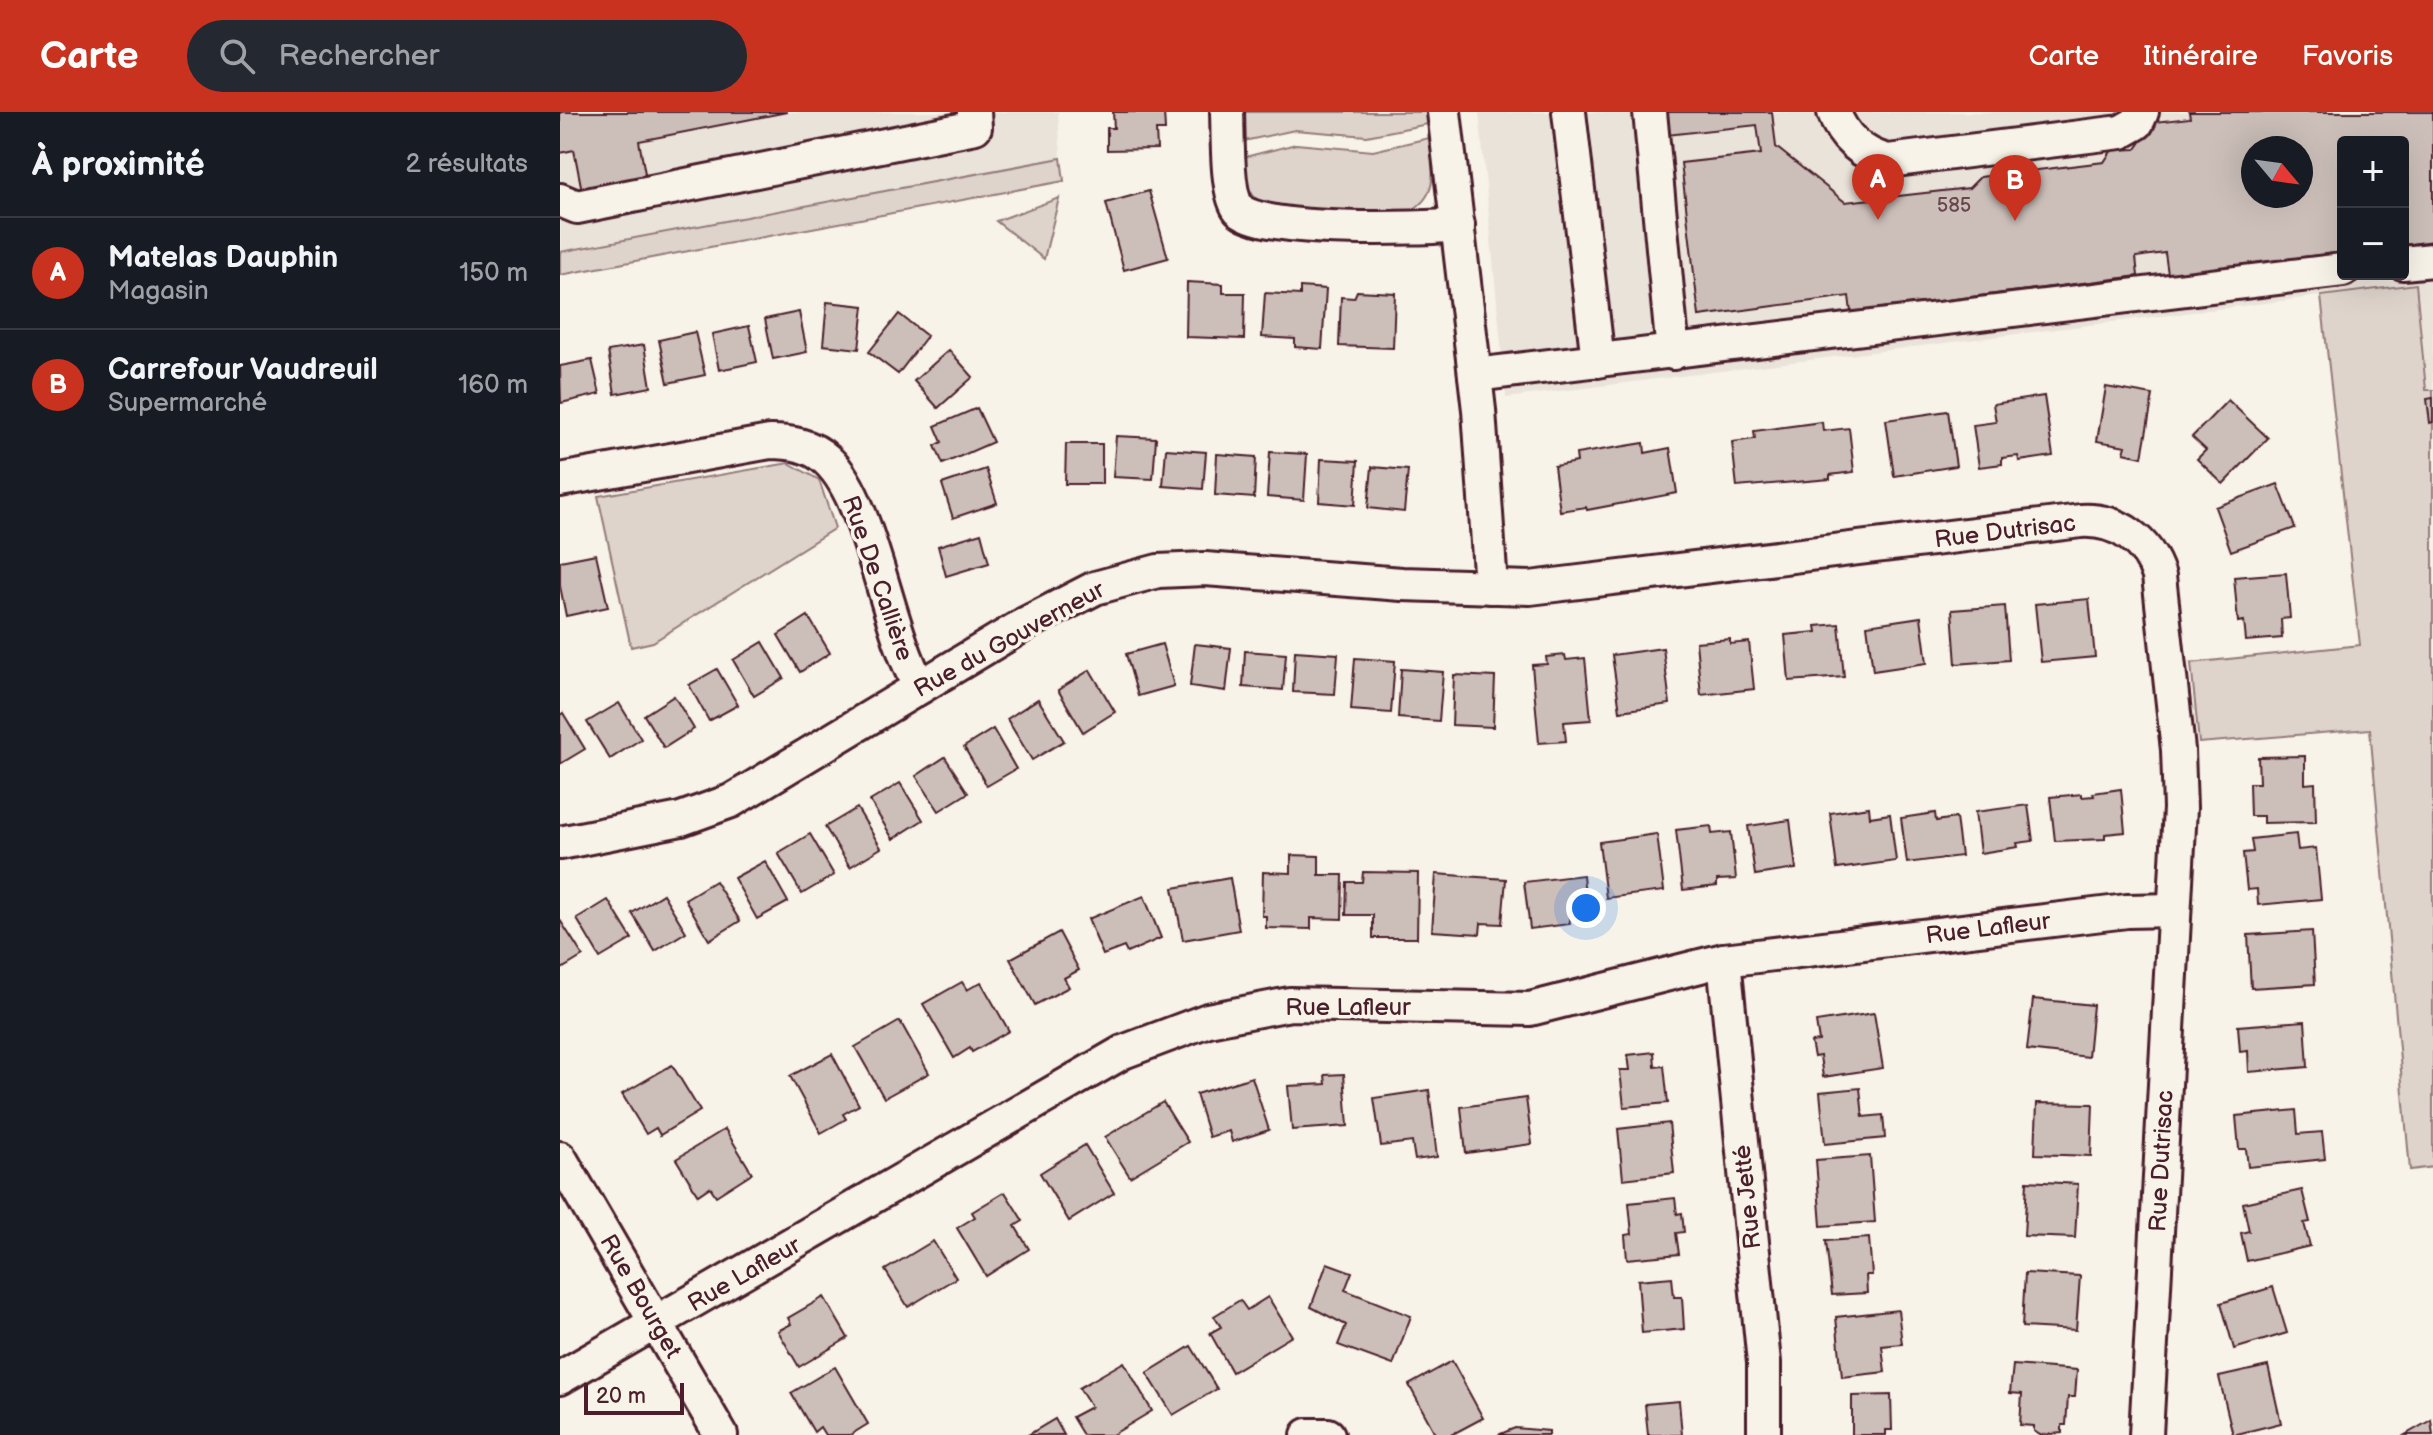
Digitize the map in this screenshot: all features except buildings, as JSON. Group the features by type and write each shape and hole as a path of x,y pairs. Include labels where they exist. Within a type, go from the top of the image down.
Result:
{"street":[{"path":"560,200 577,207 975,127 974,112"},
{"path":"1227,112 1232,194 1240,211 1249,217 1291,224 1405,229 1458,225"},
{"path":"1444,112 1475,375 1491,587"},
{"path":"1569,112 1598,361"},
{"path":"1650,112 1673,353"},
{"path":"1834,112 1845,134 1857,145 1888,161 2121,132 2137,123 2142,112"},
{"path":"2409,262 2433,260"},
{"path":"1475,375 2337,271"},
{"name":"Rue De Callière","path":"560,480 754,443 795,443 817,453 836,470 852,497 901,650 920,687"},
{"name":"Rue Dutrisac","path":"1491,587 1546,587 2081,521 2117,526 2147,548 2157,568 2164,599 2179,775 2146,1435"},
{"name":"Rue du Gouverneur","path":"560,843 681,819 731,801 1072,598 1136,574 1205,569 1402,584 1491,587"},
{"name":"Rue Lafleur","path":"560,1378 1123,1052 1179,1029 1238,1013 1290,1004 1530,1009 1724,960 2127,911 2174,910"},
{"name":"Rue Jetté","path":"1724,960 1764,1363 1764,1435"},
{"name":"Rue Bourget","path":"560,1158 721,1435"},
{"path":"1308,1435 1328,1435"}],"shaded area":[{"path":"560,112 1058,112 1061,158 560,252"},
{"path":"1242,112 1426,112 1428,124 1367,136 1295,130 1244,141"},
{"path":"1479,112 2433,112 2433,719 2361,645 2320,296 1506,398"},
{"path":"1429,138 1433,171 1430,190 1418,206 1408,212 1270,208 1256,199 1247,181 1245,157 1296,144 1373,151"},
{"path":"1061,158 1064,181 560,275 560,252"},
{"path":"1059,198 1044,259 996,221"},
{"path":"2416,284 2426,390 2433,390 2433,1167 2410,1170 2370,729 2199,743 2191,663 2360,645 2321,296"},
{"path":"789,463 819,480 835,528 653,642 631,647 598,496"}],"place":[{"name":"Matelas Dauphin","path":"1878,220"},
{"name":"Carrefour Vaudreuil","path":"2015,221"}]}
